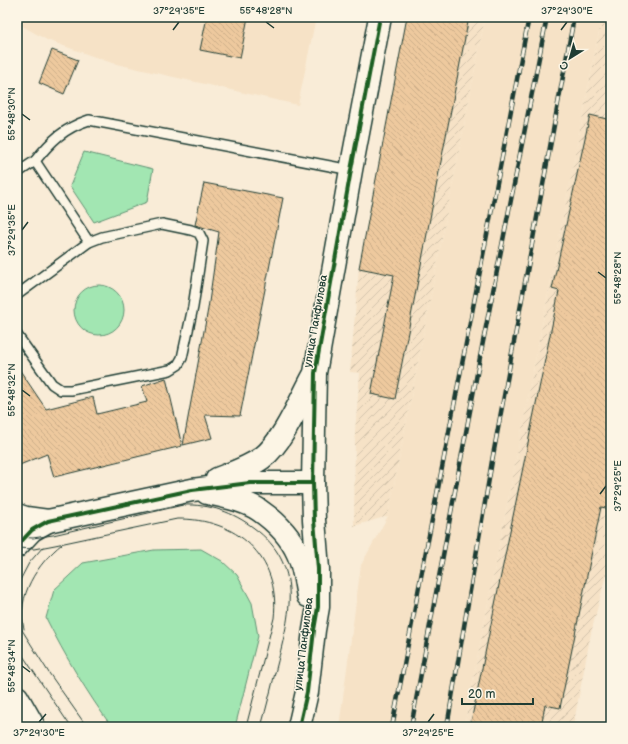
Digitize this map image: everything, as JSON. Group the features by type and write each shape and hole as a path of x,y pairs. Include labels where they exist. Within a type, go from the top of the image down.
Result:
{"street":[{"name":"улица Панфилова","path":"299,727 307,692 318,607 318,569 313,483 315,373 380,17"},
{"path":"192,490 246,467 262,458 273,447 284,432 315,373"},
{"path":"17,546 32,530 48,521 192,490 250,483 313,483"},
{"path":"192,490 219,495 259,510 274,522 288,537 298,553 303,569 314,630"},
{"path":"17,515 26,518 48,521"},
{"path":"17,697 34,727"},
{"path":"17,708 31,727"}],"lane":[{"path":"17,173 35,161 50,142 74,124 89,120 351,170"},
{"path":"35,161 89,242"},
{"path":"17,295 89,242 102,237 162,224 191,230 200,234 203,241 193,307 182,358 178,365 170,370 71,390 61,390 52,384 17,335"}],"shaded area":[{"path":"17,17 316,17 298,105 112,63 47,40 17,23"},
{"path":"407,17 485,17 388,516 354,526 355,431 360,373 350,372 359,268"},
{"path":"485,17 602,17 464,727 339,727 361,565 388,516"},
{"path":"602,17 611,17 611,555 591,633 573,727 464,727"}],"green space":[{"path":"84,152 153,169 147,202 94,222 70,186"},
{"path":"94,285 104,285 117,292 124,305 124,315 117,328 104,335 94,335 85,331 78,324 74,315 74,305 78,296 85,289"},
{"path":"201,549 222,561 237,575 252,603 258,636 235,727 112,727 77,674 46,618 54,590 83,563 154,550"}],"building":[{"path":"207,17 248,17 240,58 200,50"},
{"path":"407,17 469,17 395,399 371,394 394,275 359,268"},
{"path":"52,50 78,60 64,94 39,83"},
{"path":"590,115 611,120 611,509 601,507 560,708 545,705 541,727 470,727 559,291 552,289"},
{"path":"204,183 283,198 240,416 205,415 212,438 183,445 208,309 219,232 195,225"},
{"path":"17,366 46,409 93,397 97,414 147,402 142,386 166,378 182,446 54,477 47,454 17,466"}],"tram line":[{"path":"17,537 33,538 53,535 183,505 203,506 221,510 246,522 254,528 270,542 281,558 287,574 289,591 289,609 286,627 261,727"},
{"path":"17,548 34,549 177,519 198,520 218,525 235,534 250,545 262,559 270,576 274,596 274,618 246,727"},
{"path":"24,629 22,617 26,593 44,561 62,544"},
{"path":"17,586 29,563 43,547"},
{"path":"17,622 49,673 87,727"},
{"path":"17,647 71,727"}],"railway":[{"path":"392,727 529,17"},
{"path":"411,727 481,352 547,17"},
{"path":"447,727 492,461 574,17"}],"cycle path":[{"path":"299,727 307,692 318,607 318,569 313,483 315,373 380,17"},
{"path":"17,546 32,530 48,521 192,490 250,483 313,483"}]}
